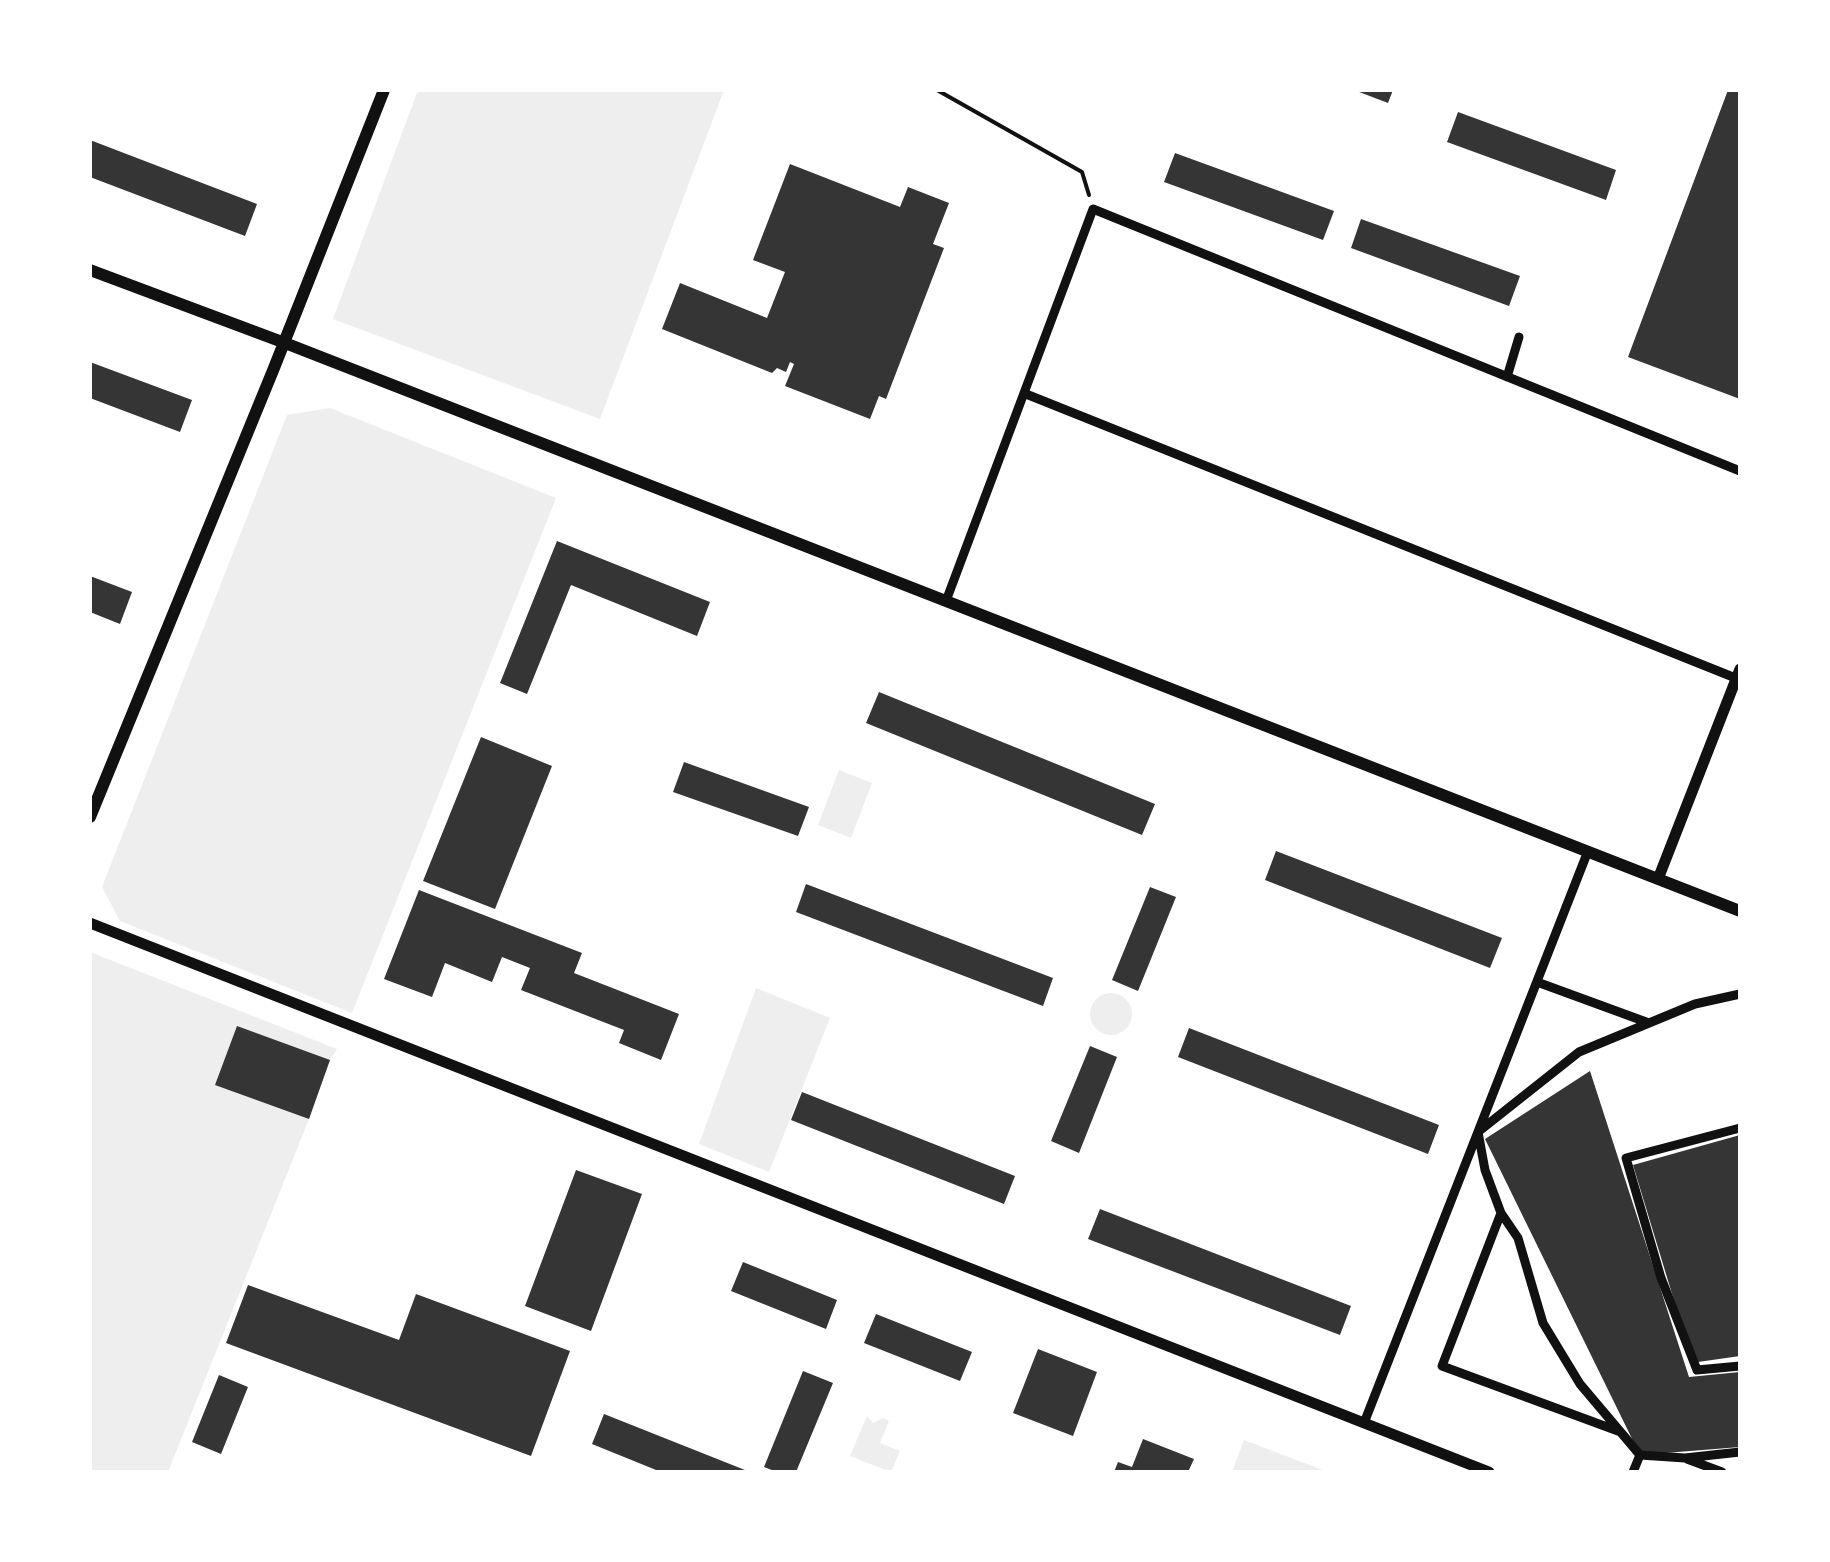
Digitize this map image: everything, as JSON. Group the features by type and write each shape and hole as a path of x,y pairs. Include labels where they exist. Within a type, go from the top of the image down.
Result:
{"main road":[{"path":"90,816 384,90"},
{"path":"90,270 1740,911"}],"street":[{"path":"946,601 1094,209 1740,472"},
{"path":"1506,377 1519,337"},
{"path":"1026,394 1739,676 1658,879"},
{"path":"1364,1423 1588,851"},
{"path":"90,923 1488,1472"},
{"path":"1537,982 1650,1023"},
{"path":"1478,1132 1579,1052 1695,1004 1740,994"},
{"path":"1740,1128 1626,1158 1660,1278 1697,1370 1740,1366"},
{"path":"1478,1132 1485,1170 1501,1213 1518,1238 1543,1323 1580,1384 1640,1455 1685,1458 1740,1452"},
{"path":"1501,1213 1442,1366 1620,1432"},
{"path":"1633,1472 1640,1455"},
{"path":"1685,1458 1722,1472"}],"path":[{"path":"937,90 1082,172 1094,209"}],"shaded area":[{"path":"418,90 724,90 600,419 333,319"},
{"path":"330,408 556,498 352,1013 120,921 102,887 287,415"},
{"path":"839,770 872,783 851,838 818,825"},
{"path":"90,952 337,1049 168,1472 90,1472"},
{"path":"756,988 830,1018 769,1172 699,1144"},
{"path":"1111,993 1126,999 1132,1014 1126,1029 1111,1035 1096,1029 1090,1014 1096,999"},
{"path":"867,1416 873,1423 883,1418 889,1421 880,1443 900,1451 891,1472 850,1456"},
{"path":"1244,1440 1328,1472 1232,1472"}],"building":[{"path":"1354,90 1393,90 1388,103"},
{"path":"1728,90 1740,90 1740,399 1628,357"},
{"path":"1458,112 1616,170 1606,200 1447,142"},
{"path":"90,140 257,204 245,236 90,177"},
{"path":"1175,153 1334,211 1323,240 1164,182"},
{"path":"790,164 900,207 908,187 949,203 933,244 944,248 886,399 879,396 870,419 785,386 794,364 790,362 786,372 777,368 772,373 662,329 680,283 767,318 785,272 753,260"},
{"path":"1361,219 1520,276 1509,306 1351,248"},
{"path":"90,362 192,400 180,432 90,398"},
{"path":"557,541 710,602 697,636 571,585 527,694 500,683"},
{"path":"90,576 132,592 120,624 90,612"},
{"path":"879,692 1155,804 1142,835 866,723"},
{"path":"481,737 552,766 495,909 423,881"},
{"path":"684,762 809,807 798,836 673,792"},
{"path":"1276,851 1502,938 1490,968 1265,880"},
{"path":"806,884 1053,978 1043,1006 796,912"},
{"path":"1150,887 1176,897 1138,991 1112,980"},
{"path":"419,890 582,953 574,973 679,1014 661,1060 619,1043 624,1030 521,990 530,968 502,957 492,982 445,963 432,997 384,979"},
{"path":"237,1026 330,1060 309,1119 215,1085"},
{"path":"1189,1028 1439,1125 1428,1154 1178,1057"},
{"path":"1090,1046 1117,1057 1079,1153 1051,1141"},
{"path":"1590,1071 1689,1377 1740,1372 1740,1447 1640,1455 1485,1139"},
{"path":"802,1092 1015,1176 1004,1204 791,1120"},
{"path":"1740,1135 1740,1356 1698,1362 1689,1350 1633,1165"},
{"path":"576,1170 642,1194 591,1331 525,1306"},
{"path":"1100,1209 1351,1306 1340,1335 1088,1239"},
{"path":"743,1262 837,1300 826,1329 731,1291"},
{"path":"248,1285 399,1340 416,1294 570,1351 531,1456 226,1343"},
{"path":"876,1314 972,1352 960,1381 864,1343"},
{"path":"1038,1349 1097,1372 1073,1436 1013,1413"},
{"path":"803,1371 833,1383 796,1472 777,1472 764,1467"},
{"path":"219,1375 248,1387 221,1454 192,1442"},
{"path":"604,1414 750,1472 661,1472 592,1444"},
{"path":"1143,1439 1194,1459 1188,1472 1114,1472 1118,1462 1132,1467"}]}
